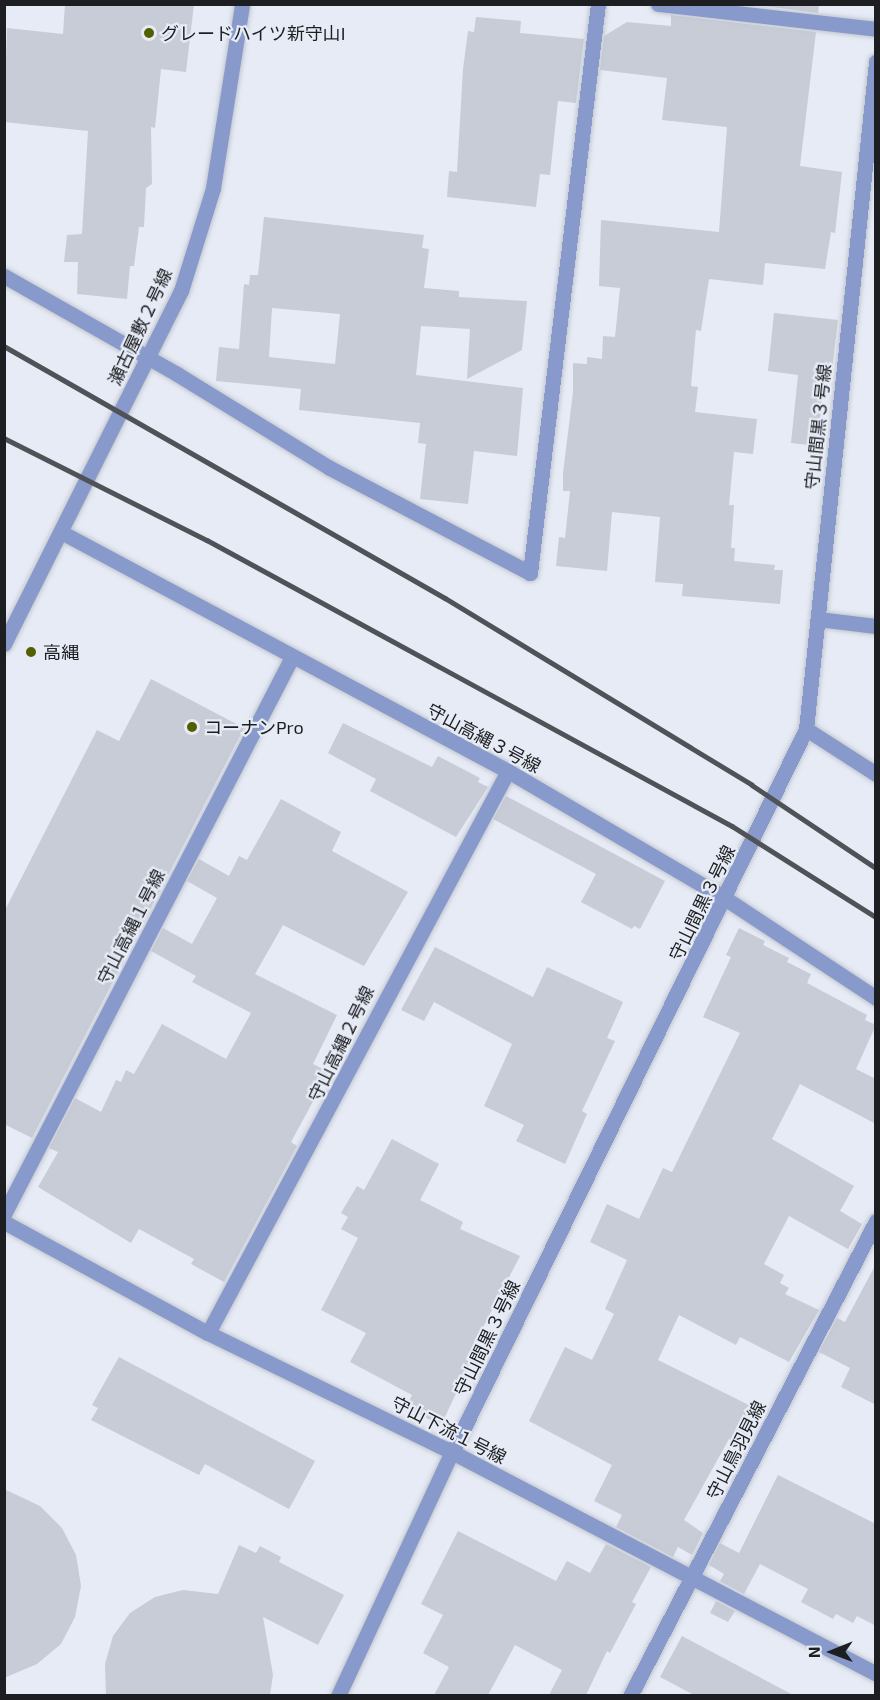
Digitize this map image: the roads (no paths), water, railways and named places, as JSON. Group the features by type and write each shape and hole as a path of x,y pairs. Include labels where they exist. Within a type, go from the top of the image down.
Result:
{"street":[{"name":"瀬古屋敷２号線","path":"4,644 182,291 213,188 243,4"},
{"path":"4,276 148,357 328,467 530,573 598,4"},
{"path":"658,4 876,29"},
{"name":"守山間黒３号線","path":"338,1695 452,1452 726,899 806,729 876,62"},
{"name":"守山高縄３号線","path":"61,532 134,568 292,657 507,771 726,899 876,998"},
{"path":"818,619 876,626"},
{"name":"守山高縄１号線","path":"4,1214 292,657"},
{"path":"806,729 876,774"},
{"name":"守山高縄２号線","path":"208,1333 507,771"},
{"name":"守山鳥羽見線","path":"630,1695 876,1221"},
{"name":"守山下流１号線","path":"4,1222 208,1333 452,1452 876,1674"}],"railway":[{"path":"4,346 445,598 752,785 876,868"},
{"path":"4,438 207,540 732,826 876,917"}],"place":[{"name":"グレードハイツ新守山I","path":"149,33"},
{"name":"高縄","path":"31,652"},
{"name":"コーナンPro","path":"192,727"}]}
